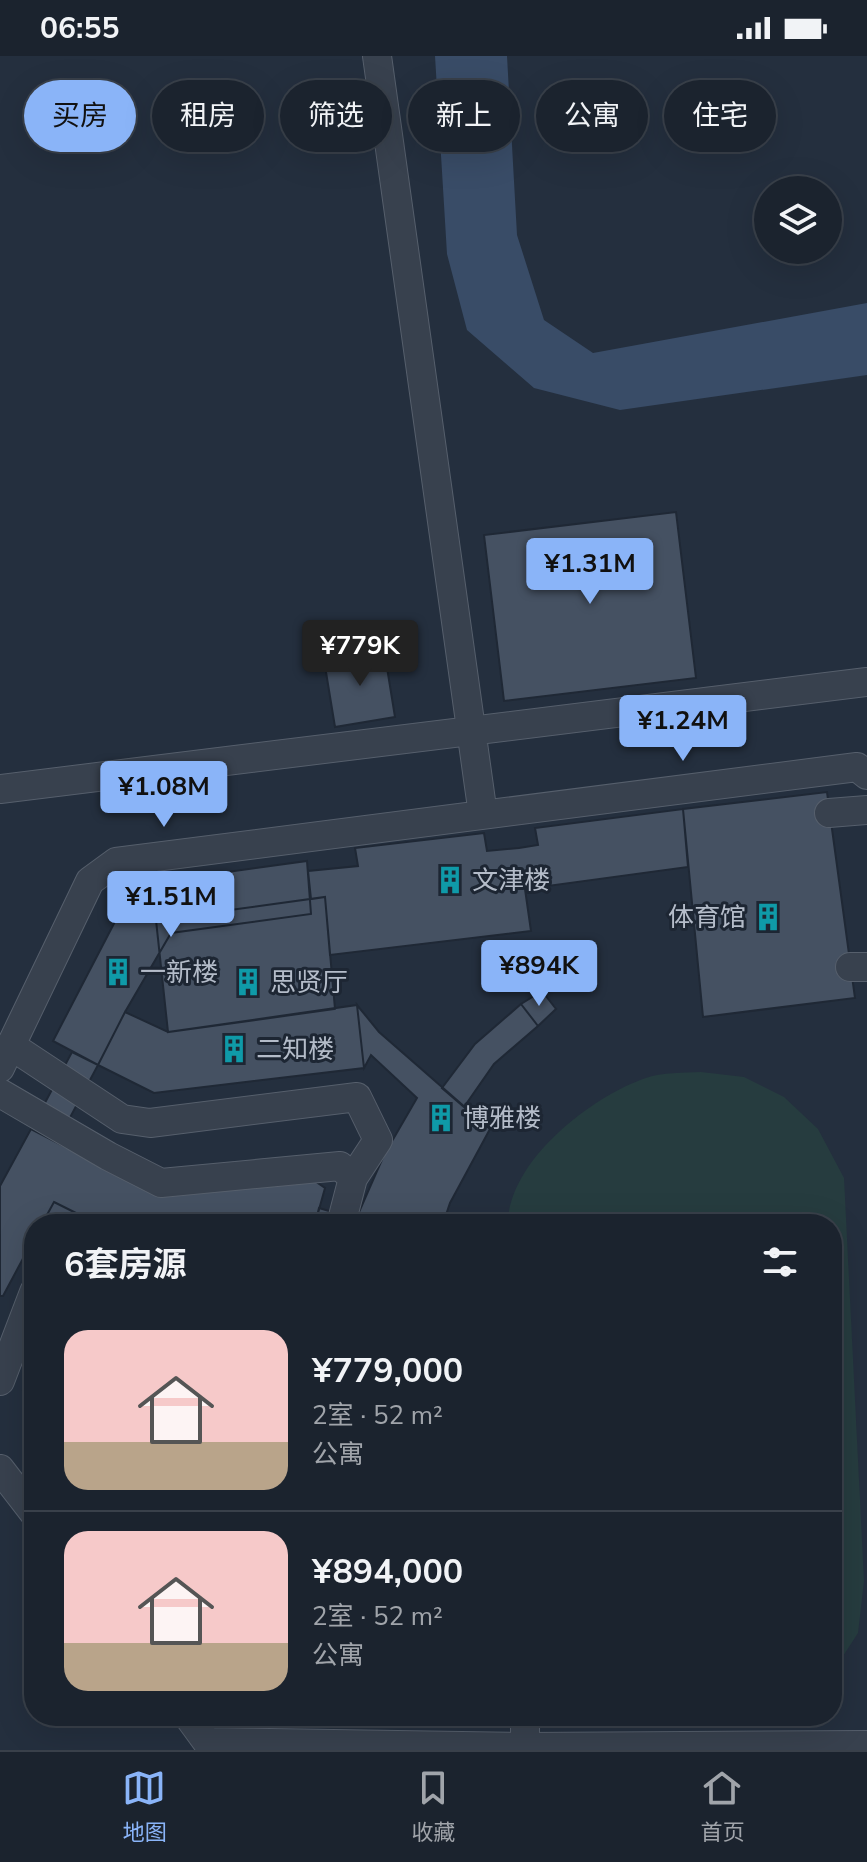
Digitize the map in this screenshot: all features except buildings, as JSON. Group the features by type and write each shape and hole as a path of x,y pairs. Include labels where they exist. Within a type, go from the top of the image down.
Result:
{"street":[{"path":"377,56 473,732 494,820"},
{"path":"0,789 867,682"},
{"path":"344,1214 353,1178 378,1140 357,1097 150,1123 122,1119 5,1056 90,881 116,862 494,820 857,767 867,775"},
{"path":"829,813 867,810"},
{"path":"0,1093 161,1183 340,1166 353,1178"},
{"path":"0,1381 24,1318"},
{"path":"0,1469 24,1500"},
{"path":"195,1726 207,1742 525,1747 867,1745"},
{"path":"525,1726 525,1747"}],"green space":[{"path":"701,1072 744,1077 784,1097 818,1129 844,1178 864,1581 858,1633 842,1658 842,1214 510,1214 522,1177 557,1134 579,1115 625,1087 666,1074"}],"water":[{"path":"435,56 507,56 508,80 436,80"},
{"path":"441,152 512,152 517,235 544,320 593,353 867,303 867,375 620,410 534,388 467,330 447,254"}],"place":[{"name":"文津楼","path":"450,880"},
{"name":"体育馆","path":"768,917"},
{"name":"一新楼","path":"118,972"},
{"name":"思贤厅","path":"248,982"},
{"name":"二知楼","path":"234,1049"},
{"name":"博雅楼","path":"441,1118"}]}
